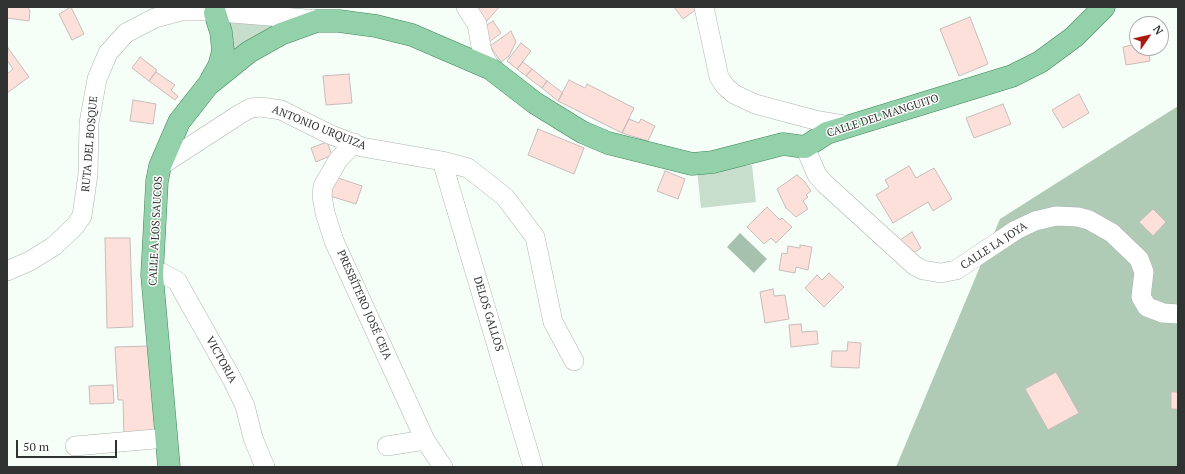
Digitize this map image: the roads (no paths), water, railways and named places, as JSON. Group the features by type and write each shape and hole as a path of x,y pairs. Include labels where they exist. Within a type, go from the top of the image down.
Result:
{"main road":[{"name":"CALLE DEL MANGUITO","path":"805,147 827,133 1012,76 1040,62 1074,37 1104,7"},
{"path":"208,86 223,58 221,32 215,13"},
{"name":"CALLE A LOS SAUCOS","path":"169,467 152,275 157,181 160,166 179,122 208,86 249,52 280,34 317,21 339,21"},
{"path":"339,21 376,26 412,35 490,69 535,103 582,132 608,143 650,155 692,164 712,162 783,144 805,147"}],"street":[{"path":"466,7 477,24 482,52 490,69"},
{"path":"704,7 719,77 725,86 734,94 755,104 815,120 852,126"},
{"name":"RUTA DEL BOSQUE","path":"7,271 30,261 54,246 76,226 82,216 87,187 89,123 94,93 102,66 117,42 132,28 170,13 192,11 339,21"},
{"name":"ANTONIO URQUIZA","path":"160,166 240,114 251,108 261,107 281,110 329,134 362,147 442,161 468,168 506,197 535,237 554,322 574,361"},
{"name":"PRESBÍTERO JOSÉ CEJA","path":"354,143 338,160 323,186 323,206 334,241 424,440 443,467"},
{"name":"CALLE LA JOYA","path":"805,147 810,163 824,183 915,266 923,270 941,273 956,270 1016,230 1035,220 1056,216 1078,217 1089,220 1112,233 1139,259 1144,272 1141,297 1147,307 1156,312 1178,314"},
{"name":"DELOS GALLOS","path":"442,161 533,467"},
{"name":"VICTORIA","path":"152,275 162,273 177,281 245,406 253,438 265,467"},
{"path":"75,446 166,438"},
{"path":"387,446 424,440"}]}
